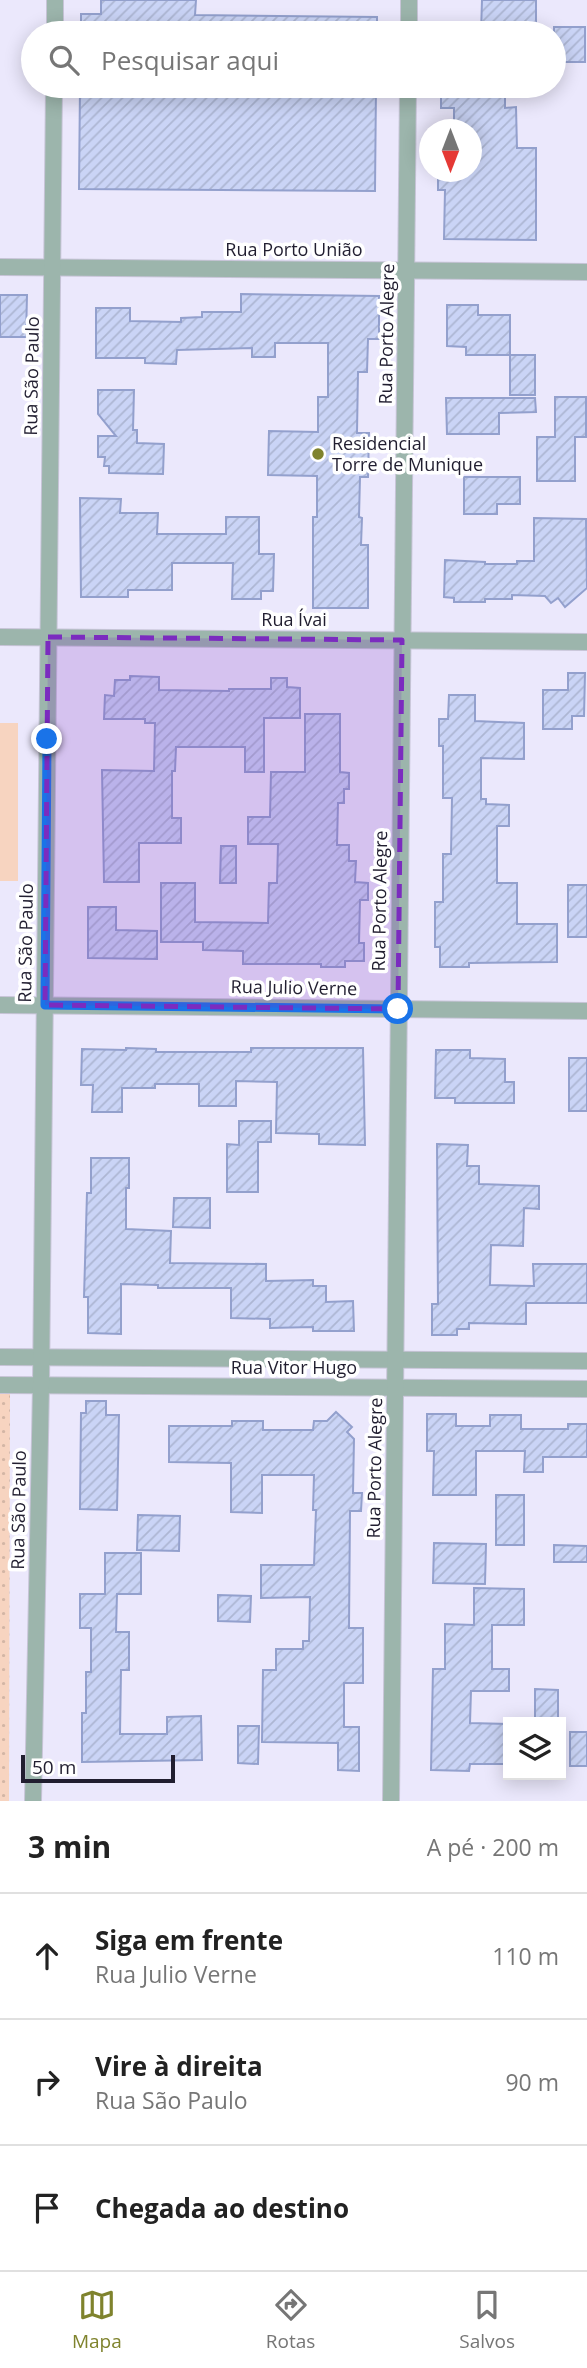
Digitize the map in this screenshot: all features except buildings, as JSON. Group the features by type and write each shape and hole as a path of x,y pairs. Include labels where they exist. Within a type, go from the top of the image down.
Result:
{"street":[{"path":"55,0 55,21"},
{"path":"409,0 409,21"},
{"name":"Rua São Paulo","path":"33,1801 41,1385 54,98"},
{"name":"Rua Porto Alegre","path":"391,1801 408,98"},
{"name":"Rua Porto União","path":"0,267 587,272"},
{"name":"Rua Ívai","path":"0,637 587,642"},
{"name":"Rua Julio Verne","path":"0,1004 587,1011"},
{"name":"Rua Vitor Hugo","path":"0,1357 587,1361"},
{"name":"Rua Vitor Hugo","path":"0,1385 587,1389"}],"highlighted area":[{"path":"48,637 402,640 398,1009 45,1005"}],"shaded area":[{"path":"0,723 18,723 18,881 0,881"},
{"path":"0,1393 10,1393 9,1801 0,1801"}],"place":[{"name":"Residencial Torre de Munique","path":"318,454"}],"route":[{"path":"47,739 45,1005 398,1009"}]}
